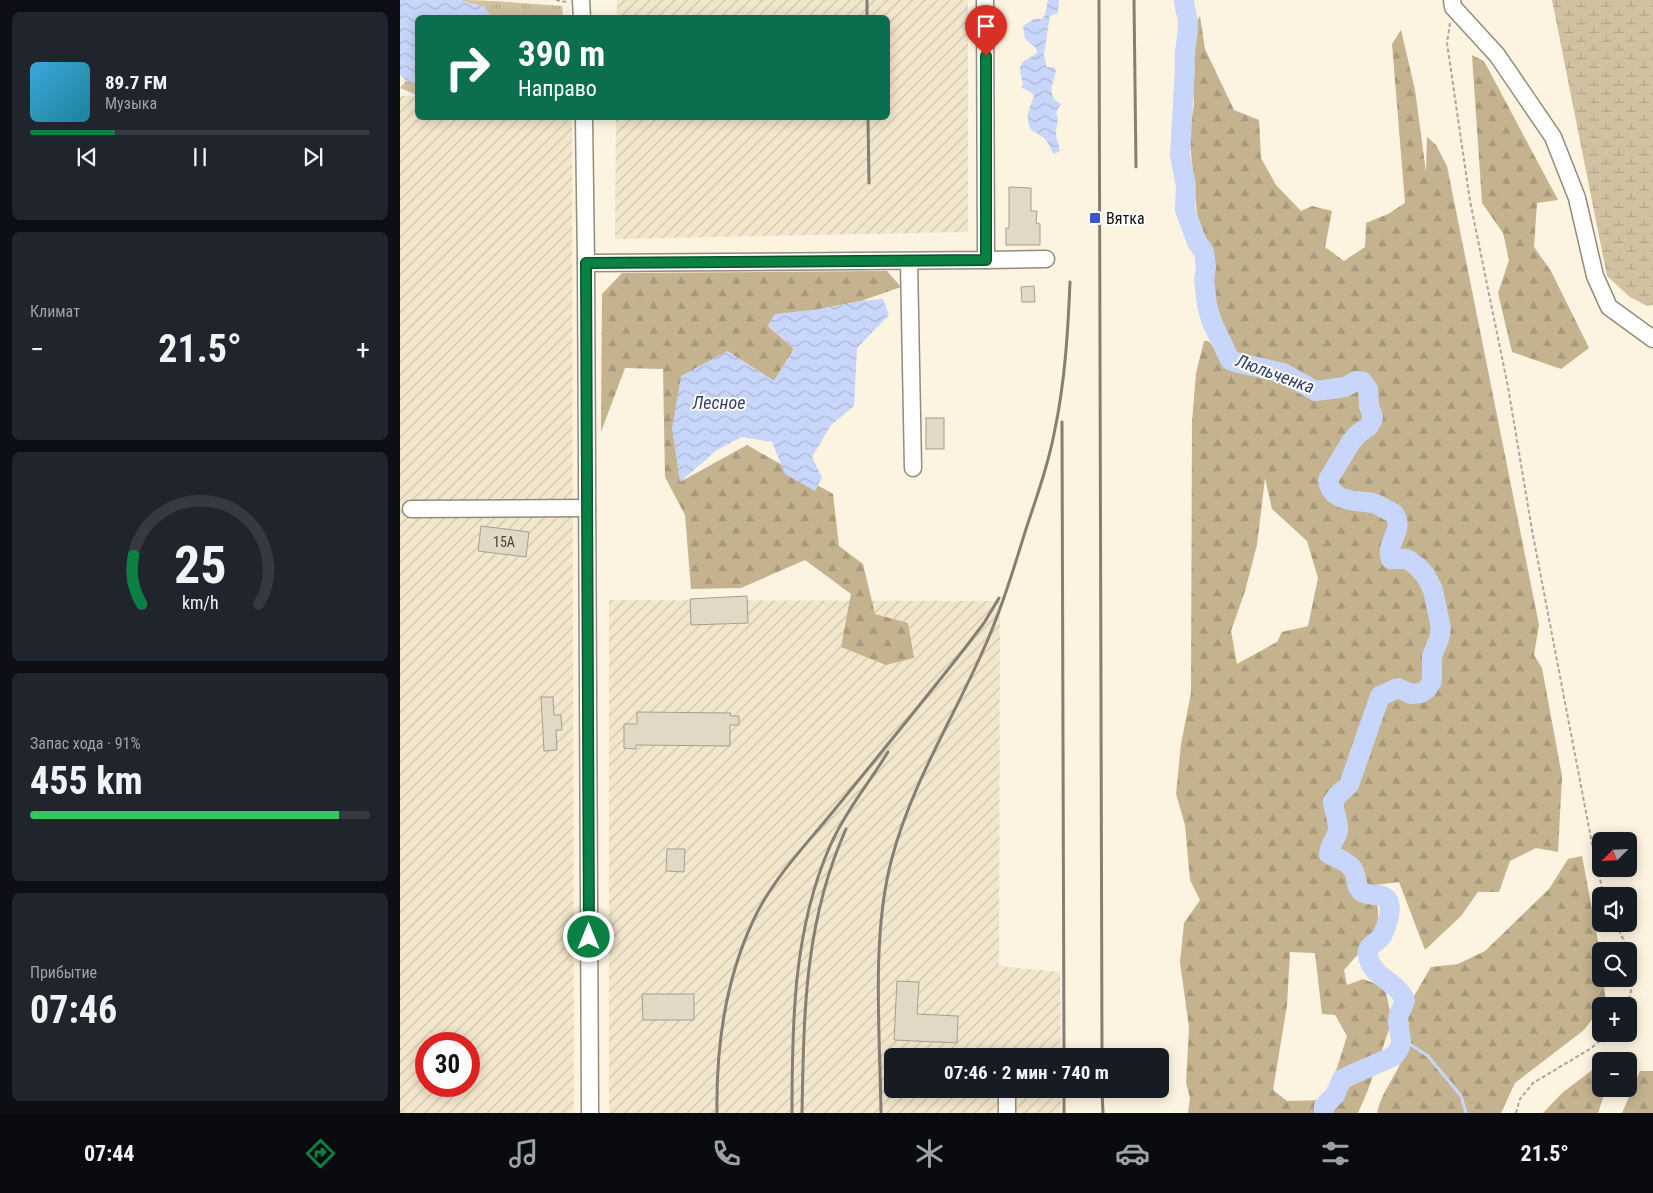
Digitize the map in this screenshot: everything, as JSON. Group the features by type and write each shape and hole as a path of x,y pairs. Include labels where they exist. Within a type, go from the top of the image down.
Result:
{"street":[{"path":"581,0 582,15"},
{"path":"986,0 986,260"},
{"path":"1453,3 1497,55 1553,138 1577,198 1595,276 1609,307 1653,339"},
{"path":"584,120 590,1113"},
{"path":"586,263 909,262 1046,259"},
{"path":"909,262 913,468"},
{"path":"412,509 587,508"},
{"path":"1007,1098 1007,1113"}],"path":[{"path":"1453,3 1447,43 1470,201 1508,387 1532,530 1602,887"},
{"path":"1516,1113 1520,1099 1534,1083 1590,1050 1599,1042"}],"shaded area":[{"path":"617,0 968,0 968,232 615,239 616,120 890,120 890,15 617,15"},
{"path":"400,96 415,96 415,120 572,120 574,1113 400,1113"},
{"path":"609,600 1000,601 999,966 1060,972 1061,1048 884,1048 884,1098 1061,1098 1061,1113 609,1113"}],"green space":[{"path":"460,0 562,6 563,15 490,15 484,7"},
{"path":"1552,0 1653,0 1653,305 1647,306 1630,297 1607,276"},
{"path":"1200,16 1205,49 1234,110 1259,120 1261,158 1276,185 1301,211 1312,206 1332,211 1325,247 1344,261 1365,247 1366,223 1388,214 1405,203 1392,44 1401,30 1415,90 1426,172 1427,137 1436,145 1447,166 1539,625 1534,655 1542,668 1562,776 1558,852 1536,848 1510,861 1499,892 1478,892 1461,916 1425,950 1399,882 1375,885 1378,910 1378,941 1360,952 1344,970 1347,985 1363,979 1385,987 1392,1021 1358,1113 1188,1113 1190,1098 1186,1083 1189,1028 1180,962 1184,923 1200,900 1190,880 1185,825 1176,794 1181,744 1191,693 1192,422 1196,373 1204,341 1208,341 1222,354 1227,350 1229,341 1215,300 1197,214 1189,132 1194,105 1191,50 1193,28","holes":["1265,478 1272,509 1307,541 1318,578 1308,626 1282,632 1277,642 1237,664 1231,631 1245,591 1257,545","1290,952 1315,953 1322,1014 1335,1015 1347,1036 1337,1068 1322,1100 1287,1101 1273,1090 1287,1005"]},
{"path":"1472,55 1484,61 1558,200 1537,203 1534,247 1551,271 1589,348 1561,369 1512,352 1498,293 1509,260 1503,233 1482,203"},
{"path":"406,81 415,83 415,94 400,88"},
{"path":"887,271 901,287 861,301 820,309 768,326 794,349 774,381 727,351 680,482 747,445 833,494 839,546 863,564 875,614 908,623 914,658 886,665 841,647 851,594 805,560 741,588 691,589 685,515 665,477 663,369 625,368 601,432 602,294 622,273"},
{"path":"1582,856 1592,909 1592,932 1596,932 1598,942 1592,942 1592,987 1604,987 1605,997 1592,997 1592,1019 1584,1030 1515,1083 1501,1113 1377,1113 1382,1098 1406,1049 1409,1032 1407,1008 1431,967 1458,964 1485,951 1549,889 1568,859"},
{"path":"1592,1070 1592,1097 1603,1097 1598,1113 1543,1113 1562,1093"},
{"path":"1640,1071 1653,1071 1653,1113 1622,1113 1629,1097 1637,1097 1637,1078"}],"water":[{"path":"400,0 460,0 484,7 490,15 415,15 415,83 406,81 400,75"},
{"path":"1048,0 1059,0 1058,13 1050,16 1044,54 1047,67 1054,67 1056,71 1052,85 1052,94 1053,98 1061,104 1056,112 1058,120 1056,135 1060,151 1054,154 1046,140 1030,128 1028,114 1034,96 1021,87 1023,84 1020,72 1021,65 1036,54 1037,51 1025,39 1023,26 1034,19 1042,19 1045,15"},
{"name":"Лесное","path":"883,299 889,315 857,348 854,406 831,425 812,457 822,477 815,491 785,474 772,442 742,437 717,450 680,482 672,429 681,376 727,351 774,381 794,349 768,325 775,314"}],"building":[{"path":"1009,187 1031,188 1031,211 1037,211 1036,223 1040,224 1040,245 1006,245 1006,228 1009,228"},
{"path":"1034,286 1035,302 1022,302 1021,287"},
{"path":"926,418 944,418 944,449 926,449"},
{"path":"481,526 529,532 526,557 478,551"},
{"path":"747,596 748,623 691,625 690,599"},
{"path":"541,697 553,697 554,715 561,715 562,730 556,730 557,750 544,751"},
{"path":"637,712 731,713 730,716 739,716 739,725 730,725 730,746 636,745 636,749 624,748 624,724 637,724"},
{"path":"667,849 685,849 684,872 666,871"},
{"path":"897,981 919,982 917,1014 958,1016 957,1043 894,1040"},
{"path":"642,994 694,994 694,1020 643,1020"}],"waterway":[{"name":"Люльченка","path":"1184,0 1188,24 1180,155 1186,186 1185,210 1197,242 1204,252 1206,267 1204,280 1211,320 1230,360 1283,373 1316,391 1345,387 1356,381 1363,382 1368,389 1372,421 1351,442 1328,480 1330,487 1339,497 1375,504 1394,514 1398,522 1390,548 1391,559 1407,559 1426,576 1433,590 1441,628 1432,656 1432,681 1427,689 1421,693 1411,694 1398,688 1380,696 1349,785 1333,802 1338,831 1329,854 1352,868 1358,887 1362,892 1382,896 1387,899 1390,907 1389,918 1382,936 1368,950 1368,957 1375,970 1397,988 1405,1000 1398,1017 1401,1038 1398,1051 1394,1056 1342,1079 1335,1095 1324,1106 1324,1113"},
{"path":"1402,1039 1428,1056 1461,1096 1466,1113"}],"railway":[{"path":"867,0 867,15"},
{"path":"1099,0 1102,1048"},
{"path":"1134,0 1136,167"},
{"path":"868,120 869,183"},
{"path":"881,1113 878,984 881,919 885,888 900,831 910,805 994,624 1042,479 1052,441 1064,374 1070,282"},
{"path":"1062,422 1064,1048"},
{"path":"717,1113 718,1064 724,1015 735,967 760,906 778,878 965,648 984,623 999,598"},
{"path":"792,1113 794,1012 797,978 808,911 818,878 836,833 888,752"},
{"path":"802,1113 806,1004 814,934 832,864 846,829"},
{"path":"1064,1098 1064,1113"},
{"path":"1102,1098 1103,1113"}],"place":[{"name":"Вятка","path":"1095,218"}],"route":[{"path":"589,937 586,263 986,260 986,56"}]}
